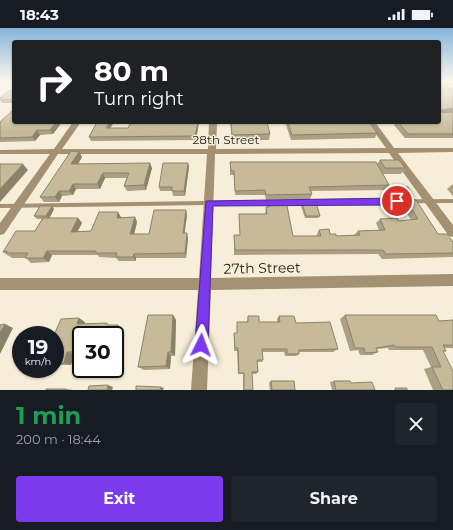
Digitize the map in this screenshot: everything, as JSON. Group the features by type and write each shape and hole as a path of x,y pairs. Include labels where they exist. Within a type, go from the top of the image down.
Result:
{"street":[{"path":"0,232 76,124"},
{"path":"199,390 213,124"},
{"path":"373,124 390,150 453,233"},
{"name":"28th Street","path":"0,152 453,150"},
{"name":"27th Street","path":"0,284 205,284 453,280"}],"lane":[{"path":"0,206 453,201"}],"building":[{"path":"12,98 12,100 0,99"},
{"path":"441,98 453,98 453,108 441,110"},
{"path":"441,110 442,113 453,112 453,134 408,134 400,124 441,124"},
{"path":"12,111 12,124 54,124 50,130 37,130 32,137 0,138 0,122"},
{"path":"96,124 109,124 106,128 128,128 130,124 198,124 195,136 89,137"},
{"path":"231,124 268,124 270,134 232,135"},
{"path":"289,124 370,124 377,133 292,135"},
{"path":"71,151 79,152 71,164 150,163 144,185 124,186 129,173 103,173 97,184 73,184 69,191 59,191 55,197 40,197"},
{"path":"380,160 399,160 405,168 385,168"},
{"path":"230,162 376,162 389,185 309,187 312,194 266,195 265,190 235,191 234,171 231,171"},
{"path":"163,163 188,163 184,191 172,191 172,187 159,187"},
{"path":"0,164 23,164 0,189"},
{"path":"395,187 408,187 413,195 400,195"},
{"path":"406,200 416,200 438,234 447,234 453,242 453,253 386,254 383,250 235,250 234,235 240,235 239,214 267,214 266,207 269,207 268,202 286,201 293,236 321,236 319,230 329,229 330,234 336,234 336,236 360,235 358,231 385,230 380,219 397,218 398,221 418,219"},
{"path":"302,203 314,203 317,206 320,216 306,216"},
{"path":"40,206 52,206 46,216 34,216"},
{"path":"154,210 186,210 183,233 187,233 185,253 134,254 133,257 116,257 117,253 96,253 96,251 47,251 43,258 25,258 28,253 3,252 16,231 35,231 43,218 78,218 71,232 91,231 99,212 118,212 117,218 135,217 130,234 149,234"},
{"path":"148,315 173,315 171,352 168,352 166,366 138,367"},
{"path":"345,315 436,315 439,321 453,320 453,345 443,345 446,351 443,351 453,371 453,390 443,390 432,367 441,367 432,347 395,347 394,345 376,348 378,352 365,353 364,348 355,348"},
{"path":"248,316 259,316 259,322 280,322 279,316 294,316 296,323 330,322 338,349 299,350 299,354 287,354 287,349 262,349 263,360 257,360 258,372 252,372 253,390 244,390 244,373 239,373 238,348 235,348 234,333 237,333 237,322 248,322"},
{"path":"79,318 77,324 107,323 107,325 118,325 72,326 72,352 67,352 64,363 64,326 58,326 61,319"},
{"path":"5,324 0,333 0,325"},
{"path":"271,381 294,381 295,390 272,390"},
{"path":"334,381 350,381 351,383 372,382 375,390 336,390"},
{"path":"108,385 107,390 88,390 89,386"},
{"path":"136,386 161,387 160,390 136,390"},
{"path":"395,388 407,388 407,390 395,390"},
{"path":"46,389 66,389 46,390"}],"route":[{"path":"201,345 209,203 397,201"}]}
